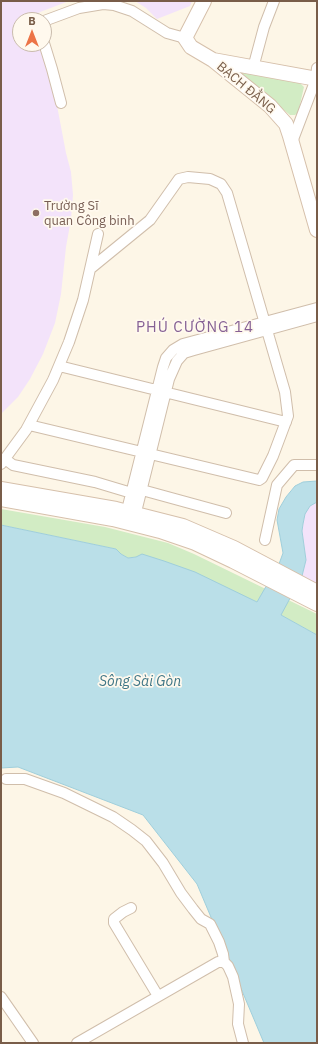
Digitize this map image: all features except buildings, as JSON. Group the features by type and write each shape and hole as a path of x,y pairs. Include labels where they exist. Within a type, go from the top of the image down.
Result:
{"street":[{"path":"185,38 204,1"},
{"path":"254,68 264,27 274,1"},
{"path":"52,18 79,8 103,4 114,5 132,11 167,33 185,38 191,47 213,60 254,68 317,75 292,142"},
{"path":"47,52 61,103"},
{"name":"BẠCH ĐẰNG","path":"213,60 270,106 286,124 317,230"},
{"path":"29,425 259,480 262,478 273,456 288,416 285,392 227,193 221,184 210,179 188,177 179,179 150,220 90,269"},
{"path":"98,234 83,300 69,342 59,366 29,425 3,462 95,482 137,494 142,490"},
{"path":"266,326 317,308"},
{"path":"130,518 131,492 146,453 162,390 164,363 173,350 184,344 317,316"},
{"path":"59,366 162,390 286,422"},
{"path":"130,518 142,490 146,453"},
{"path":"265,540 277,485 294,465 317,465"},
{"path":"1,489 86,503 130,518 233,561 317,604"},
{"path":"142,490 226,513"},
{"path":"1,499 183,526 234,548 317,592"},
{"path":"6,779 25,779 64,793 113,817 146,841 163,863 187,901 201,919 210,924 219,942 224,962 228,966 233,977 238,998 238,1024 243,1043"},
{"path":"131,908 114,919 114,923 158,996"},
{"path":"77,1043 218,962 224,962"},
{"path":"1,997 32,1043"}],"shaded area":[{"name":"Trường Sĩ quan Công binh","path":"1,1 69,1 40,12 12,12 12,52 42,52 55,95 71,172 73,195 61,294 55,323 43,354 30,379 18,397 1,414"},
{"path":"135,1 192,1 190,6 157,19 146,8"},
{"path":"317,502 317,585 302,576 306,560 302,531 305,514 310,506"}],"green space":[{"path":"243,72 301,84 304,87 298,113 295,115 290,115 244,77 242,75"},
{"path":"1,509 105,527 168,543 194,554 317,614 317,635 257,602 136,557 128,558 116,549 1,525"}],"water":[{"name":"Sông Sài Gòn","path":"317,481 317,502 310,506 305,514 303,524 302,531 306,560 302,576 281,615 317,635 317,1043 264,1043 197,884 143,815 18,767 1,768 1,525 116,549 128,558 136,557 142,554 195,572 257,602 279,564 283,553 277,520 279,509 295,486 303,482"}],"place":[{"name":"Trường Sĩ quan Công binh","path":"36,213"}],"district":[{"name":"PHÚ CƯỜNG 14","path":"195,328"}]}
